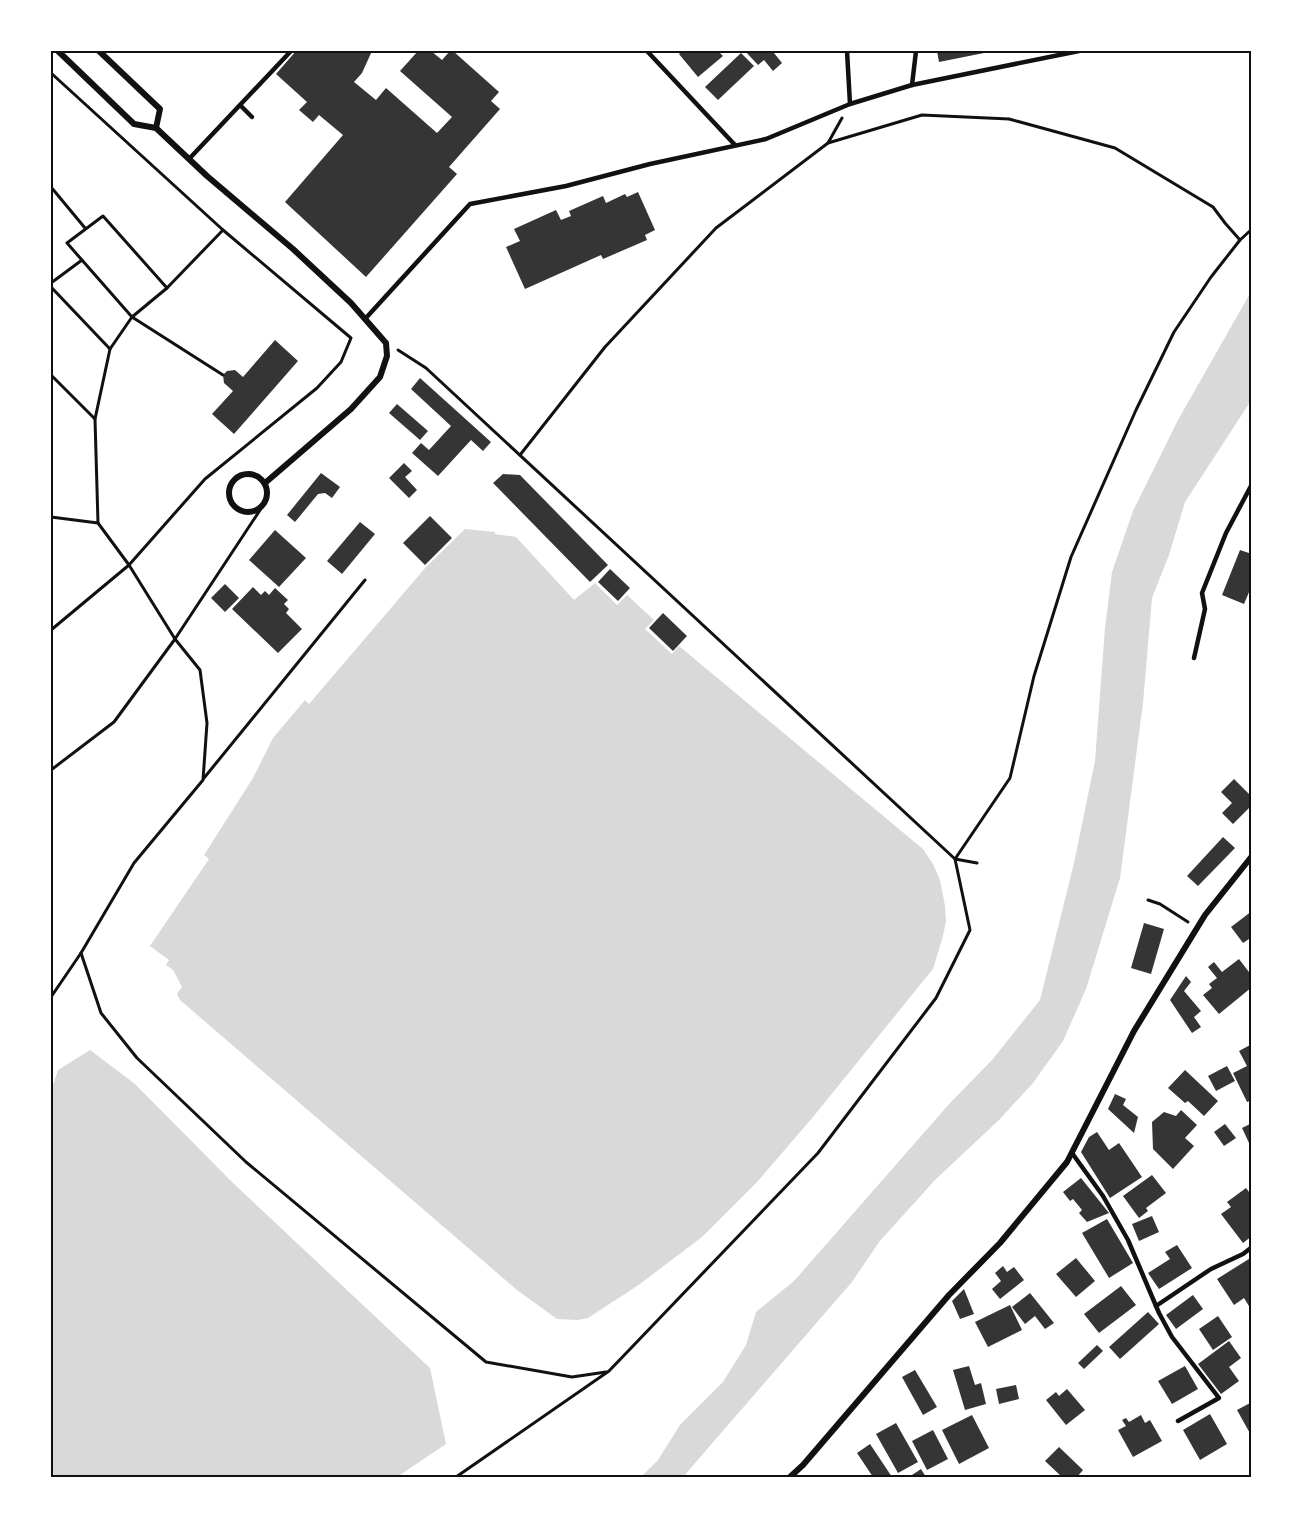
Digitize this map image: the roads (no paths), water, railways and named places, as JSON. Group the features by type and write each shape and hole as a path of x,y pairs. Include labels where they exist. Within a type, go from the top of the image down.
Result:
{"street":[{"path":"58,51 134,124 156,128 293,249 365,318 386,343 387,356 380,377 351,409 265,483"},
{"path":"99,51 160,109 156,128"},
{"path":"246,474 257,476 265,483 268,494 264,504 256,511 245,513 235,508 229,499 230,488 236,478 246,474"},
{"path":"790,1477 803,1465 949,1295 1000,1243 1067,1162 1134,1032 1197,928 1252,856"}],"lane":[{"path":"189,159 291,51"},
{"path":"647,51 735,145"},
{"path":"847,51 850,104"},
{"path":"912,85 916,51"},
{"path":"365,318 470,204 566,186 650,164 766,139 850,104 912,85 1079,51"},
{"path":"241,106 252,117"},
{"path":"1194,658 1205,609 1202,593 1226,533 1252,484"},
{"path":"1072,1153 1103,1196 1128,1240 1172,1337 1220,1398 1178,1421"},
{"path":"1156,1306 1211,1269 1243,1254 1252,1247"}]}
